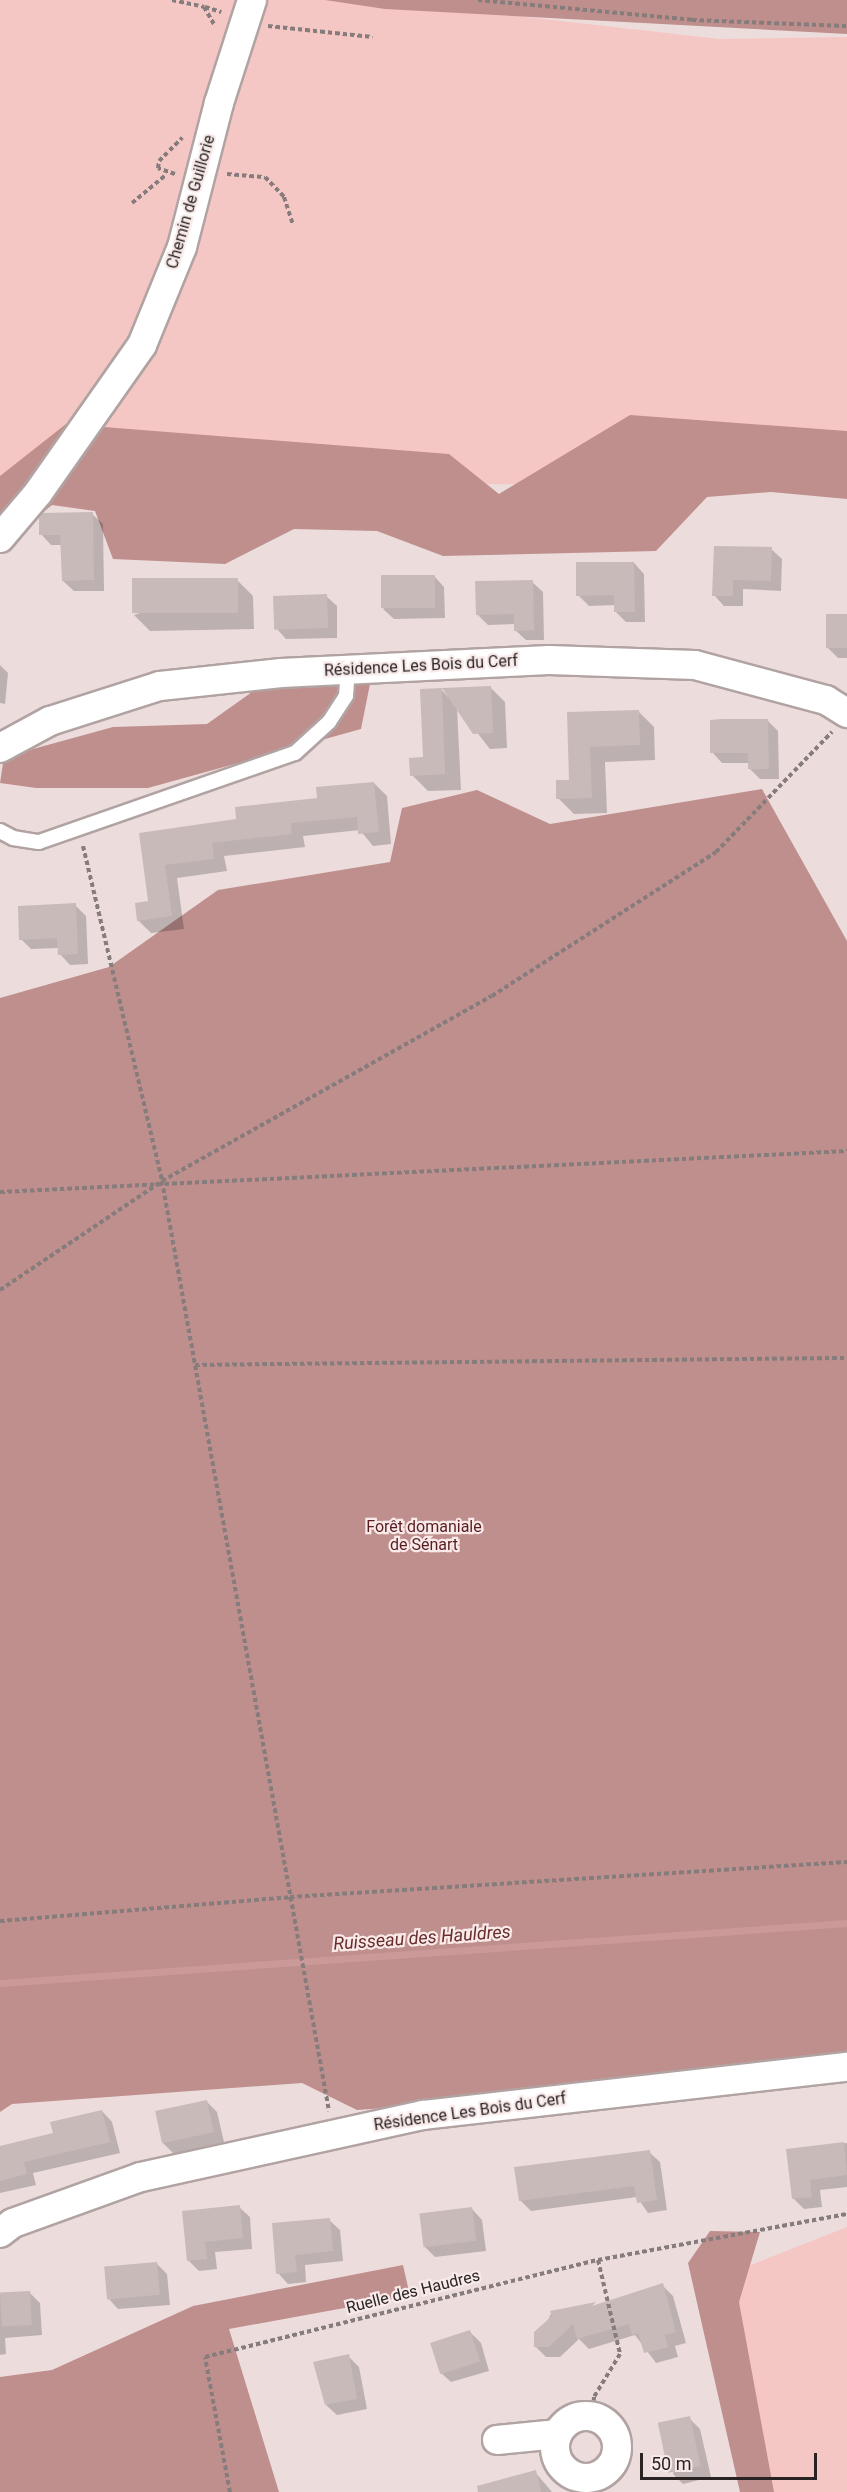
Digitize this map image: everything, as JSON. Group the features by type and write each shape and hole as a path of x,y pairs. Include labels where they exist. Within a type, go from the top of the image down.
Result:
{"street":[{"name":"Chemin de Guillorie","path":"0,538 38,493 142,345 182,247 249,9"},
{"name":"Résidence Les Bois du Cerf","path":"0,748 50,721 160,686 348,670 549,660 695,666 826,700 843,719"},
{"name":"Résidence Les Bois du Cerf","path":"0,2233 13,2223 141,2177 423,2115 847,2067"},
{"path":"593,2416 610,2427 618,2449 608,2469 594,2484 577,2477 560,2464 556,2454 558,2434 572,2419 593,2416"},
{"path":"497,2440 558,2434"}],"lane":[{"path":"0,831 39,842 295,753 329,722 346,696 348,670"}],"path":[{"path":"478,0 692,20 847,26"},
{"path":"204,7 249,9 275,28 372,37"},
{"path":"132,203 167,174"},
{"path":"0,1290 162,1181 492,996 716,852 843,719"},
{"path":"79,828 162,1181 333,2134"},
{"path":"0,1192 162,1181 847,1151"},
{"path":"195,1365 847,1358"},
{"path":"0,1921 290,1897 847,1862"},
{"path":"593,2416 594,2397 620,2354 598,2260 847,2214"},
{"name":"Ruelle des Haudres","path":"230,2492 206,2357 598,2260"}],"shaded area":[{"path":"0,0 376,0 720,39 847,37 847,485 52,483 0,513"},
{"path":"847,2227 847,2492 759,2492 720,2277"}],"green space":[{"path":"325,0 847,0 847,34 385,9"},
{"path":"630,415 847,431 847,499 771,492 707,497 656,551 443,556 377,531 294,529 225,564 113,559 95,511 52,505 0,547 0,476 66,424 449,454 499,494"},
{"path":"372,674 361,729 148,788 36,788 0,783 4,757 113,727 207,724 252,692"},
{"name":"Forêt domaniale de Sénart","path":"762,789 847,941 847,2074 357,2110 302,2083 12,2104 0,2112 0,998 109,967 218,890 390,862 402,808 477,790 550,824"},
{"path":"710,2231 760,2232 739,2302 774,2492 740,2492 688,2263"},
{"path":"403,2265 410,2296 229,2329 279,2492 0,2492 0,2377 52,2370 193,2306"}],"building":[{"path":"93,512 94,580 62,581 60,535 39,535 39,518 42,513"},
{"path":"714,546 772,547 771,581 733,580 733,596 712,596"},
{"path":"576,562 634,562 635,612 614,612 614,595 576,596"},
{"path":"381,575 435,575 435,608 381,608"},
{"path":"132,578 238,578 238,613 132,613"},
{"path":"533,580 534,630 514,631 514,614 476,615 475,581"},
{"path":"327,594 328,628 274,630 273,596"},
{"path":"826,614 847,614 847,648 826,648"},
{"path":"491,686 493,733 473,734 442,688"},
{"path":"442,688 445,774 410,776 409,758 423,757 420,689"},
{"path":"639,710 640,745 590,747 592,798 556,799 556,780 569,780 567,712"},
{"path":"768,719 769,769 748,769 748,753 710,753 710,720"},
{"path":"374,782 379,832 358,834 357,817 291,823 292,834 212,843 214,859 165,865 172,916 137,921 135,903 148,901 139,833 236,819 235,807 317,798 316,787"},
{"path":"76,903 78,954 58,955 57,938 19,940 18,906"},
{"path":"207,2100 214,2132 162,2143 155,2111"},
{"path":"102,2110 110,2142 24,2162 27,2174 0,2181 0,2146 53,2133 50,2122"},
{"path":"844,2142 847,2175 810,2180 812,2197 792,2199 786,2149"},
{"path":"650,2150 657,2200 637,2203 634,2186 519,2201 514,2167"},
{"path":"240,2205 243,2238 205,2242 207,2259 187,2261 182,2211"},
{"path":"472,2207 476,2241 424,2247 419,2213"},
{"path":"330,2218 333,2251 295,2255 297,2272 276,2274 272,2223"},
{"path":"157,2262 160,2295 107,2299 104,2267"},
{"path":"663,2283 676,2332 665,2335 668,2347 644,2353 638,2333 632,2335 629,2324 577,2339 573,2324 549,2347 534,2347 534,2332 552,2316 550,2311 596,2302 592,2306"},
{"path":"30,2291 32,2325 2,2327 0,2293"},
{"path":"470,2330 480,2361 440,2374 430,2343"},
{"path":"349,2354 357,2399 325,2405 313,2362"},
{"path":"690,2416 701,2466 668,2473 658,2423"},
{"path":"536,2470 541,2492 478,2492 477,2486"}],"waterway":[{"name":"Ruisseau des Hauldres","path":"0,1983 847,1923"}]}
